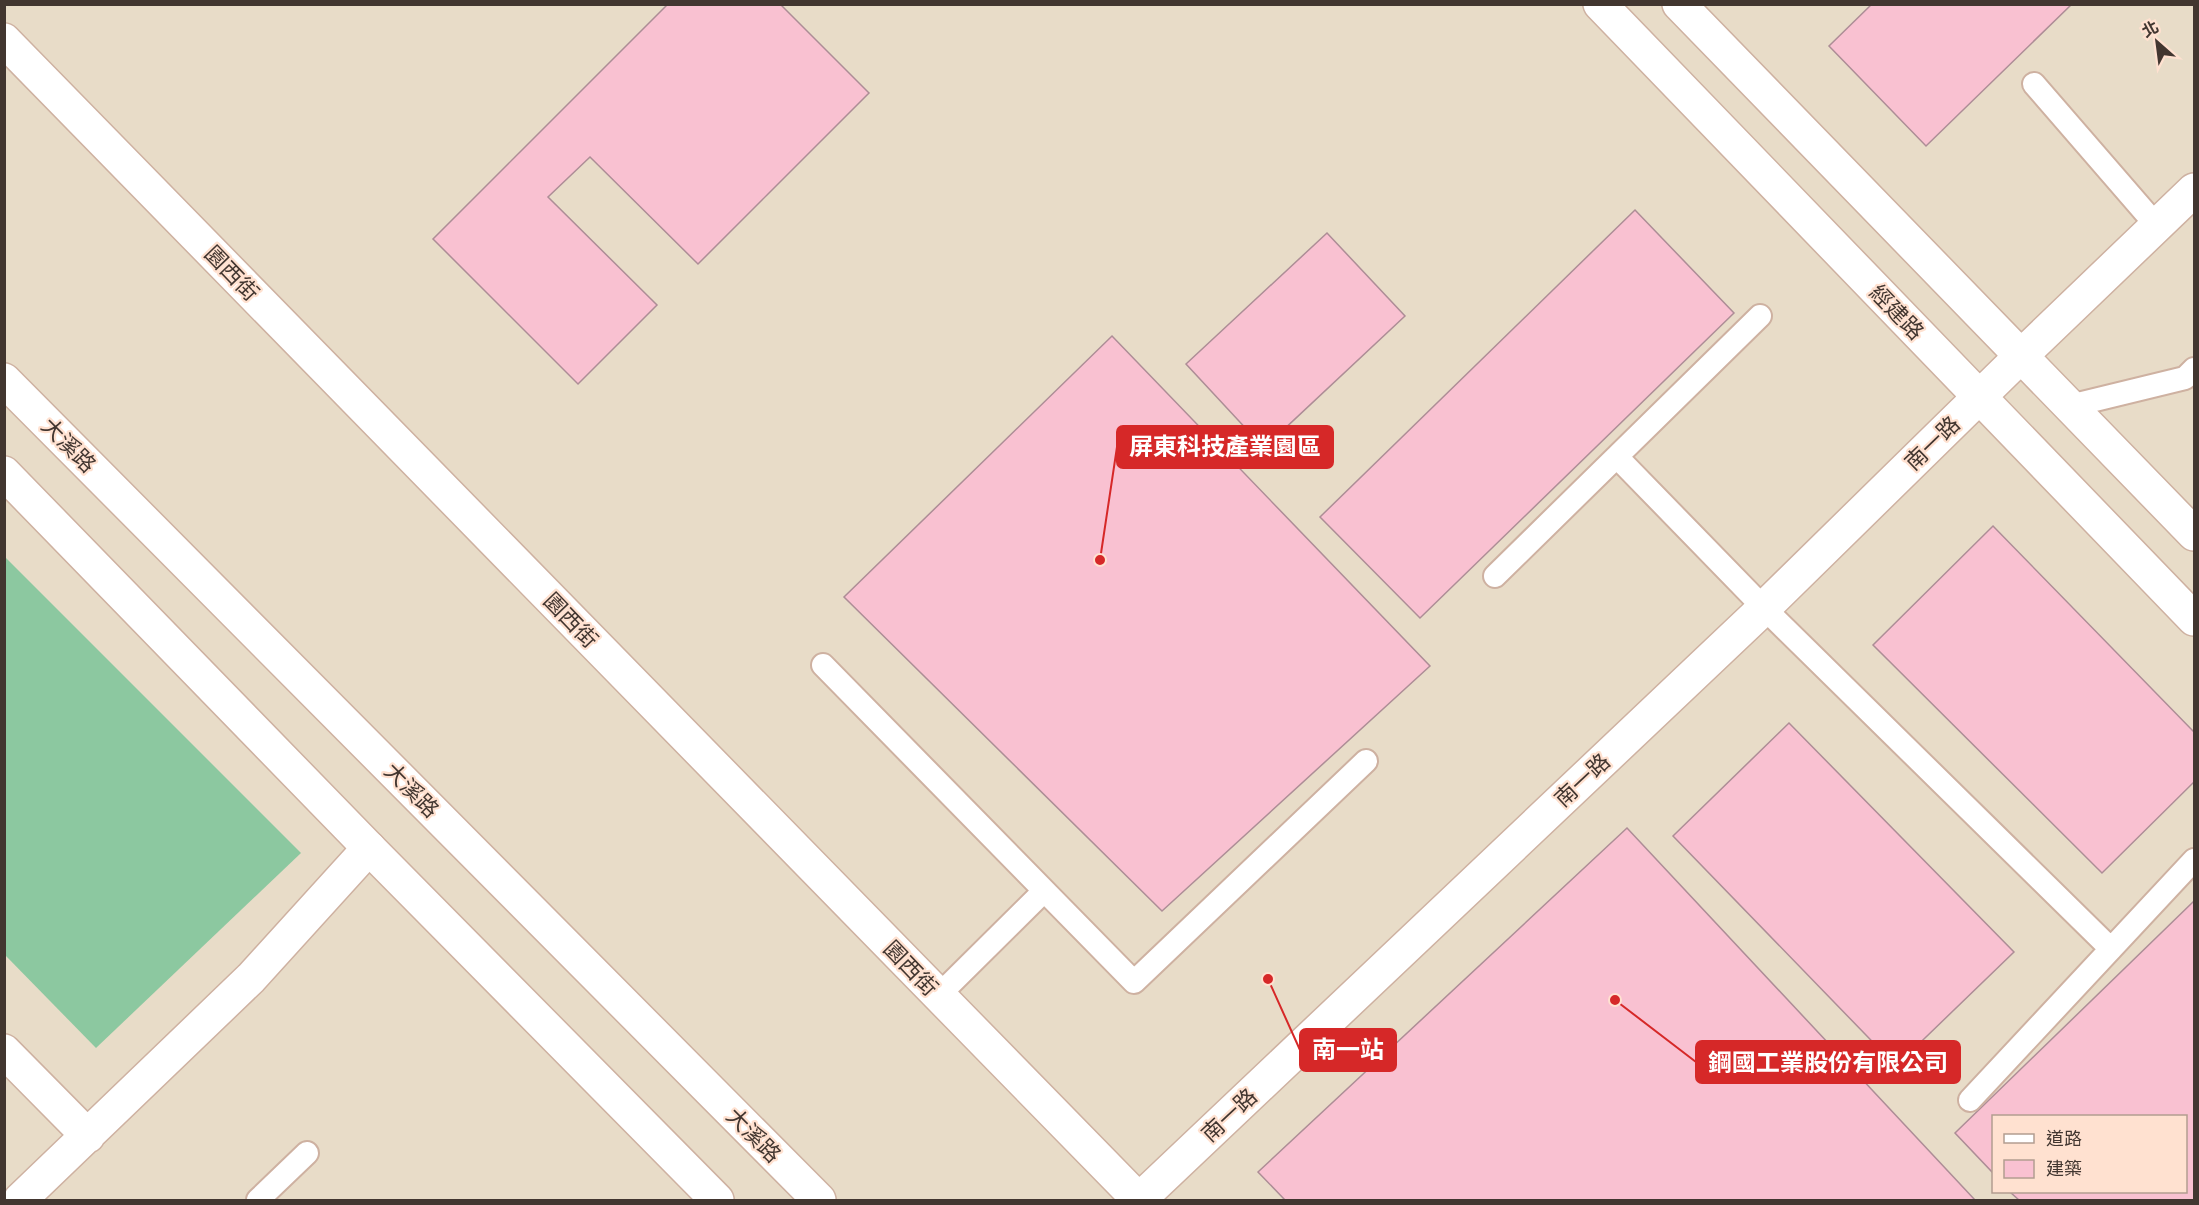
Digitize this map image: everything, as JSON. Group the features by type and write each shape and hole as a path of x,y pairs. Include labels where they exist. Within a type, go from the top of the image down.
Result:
{"street":[{"name":"經建路","path":"1600,4 2194,619"},
{"path":"1679,4 2194,534"},
{"name":"園西街","path":"4,40 1139,1200"},
{"name":"南一路","path":"1139,1200 1764,608 2194,190"},
{"name":"大溪路","path":"4,380 819,1200"},
{"path":"4,474 717,1200"},
{"path":"20,1200 251,978 369,848"},
{"path":"4,1051 88,1136"}],"lane":[{"path":"2034,84 2157,226"},
{"path":"1495,576 1618,458 1760,316"},
{"path":"2070,406 2185,378 2194,369"},
{"path":"1618,458 1764,608 2111,949"},
{"path":"823,665 1134,982 1366,761"},
{"path":"1970,1100 2194,860"},
{"path":"938,996 1044,891"},
{"path":"258,1200 307,1153"}],"shaded area":[{"path":"5,5 2194,5 2194,1200 5,1200"}],"green space":[{"path":"4,556 301,853 96,1048 5,955"}],"building":[{"path":"668,4 780,4 869,93 698,264 590,157 548,197 657,305 578,384 433,239"},
{"path":"1872,4 2072,4 1926,146 1829,46"},
{"path":"1635,210 1734,313 1420,618 1320,517"},
{"path":"1327,233 1405,316 1264,448 1186,364"},
{"path":"1112,336 1430,666 1162,911 844,597"},
{"path":"1993,526 2194,732 2194,782 2102,873 1873,645"},
{"path":"1789,723 2014,952 1896,1066 1673,836"},
{"path":"1627,828 1975,1200 1285,1200 1258,1172"},
{"path":"2194,901 2194,1200 2019,1200 2011,1193 2187,1193 2187,1115 1992,1115 1992,1172 1955,1133"}],"place":[{"name":"屏東科技產業園區","path":"1100,560"},
{"name":"南一站","path":"1268,979"},
{"name":"鋼國工業股份有限公司","path":"1615,1000"}]}
